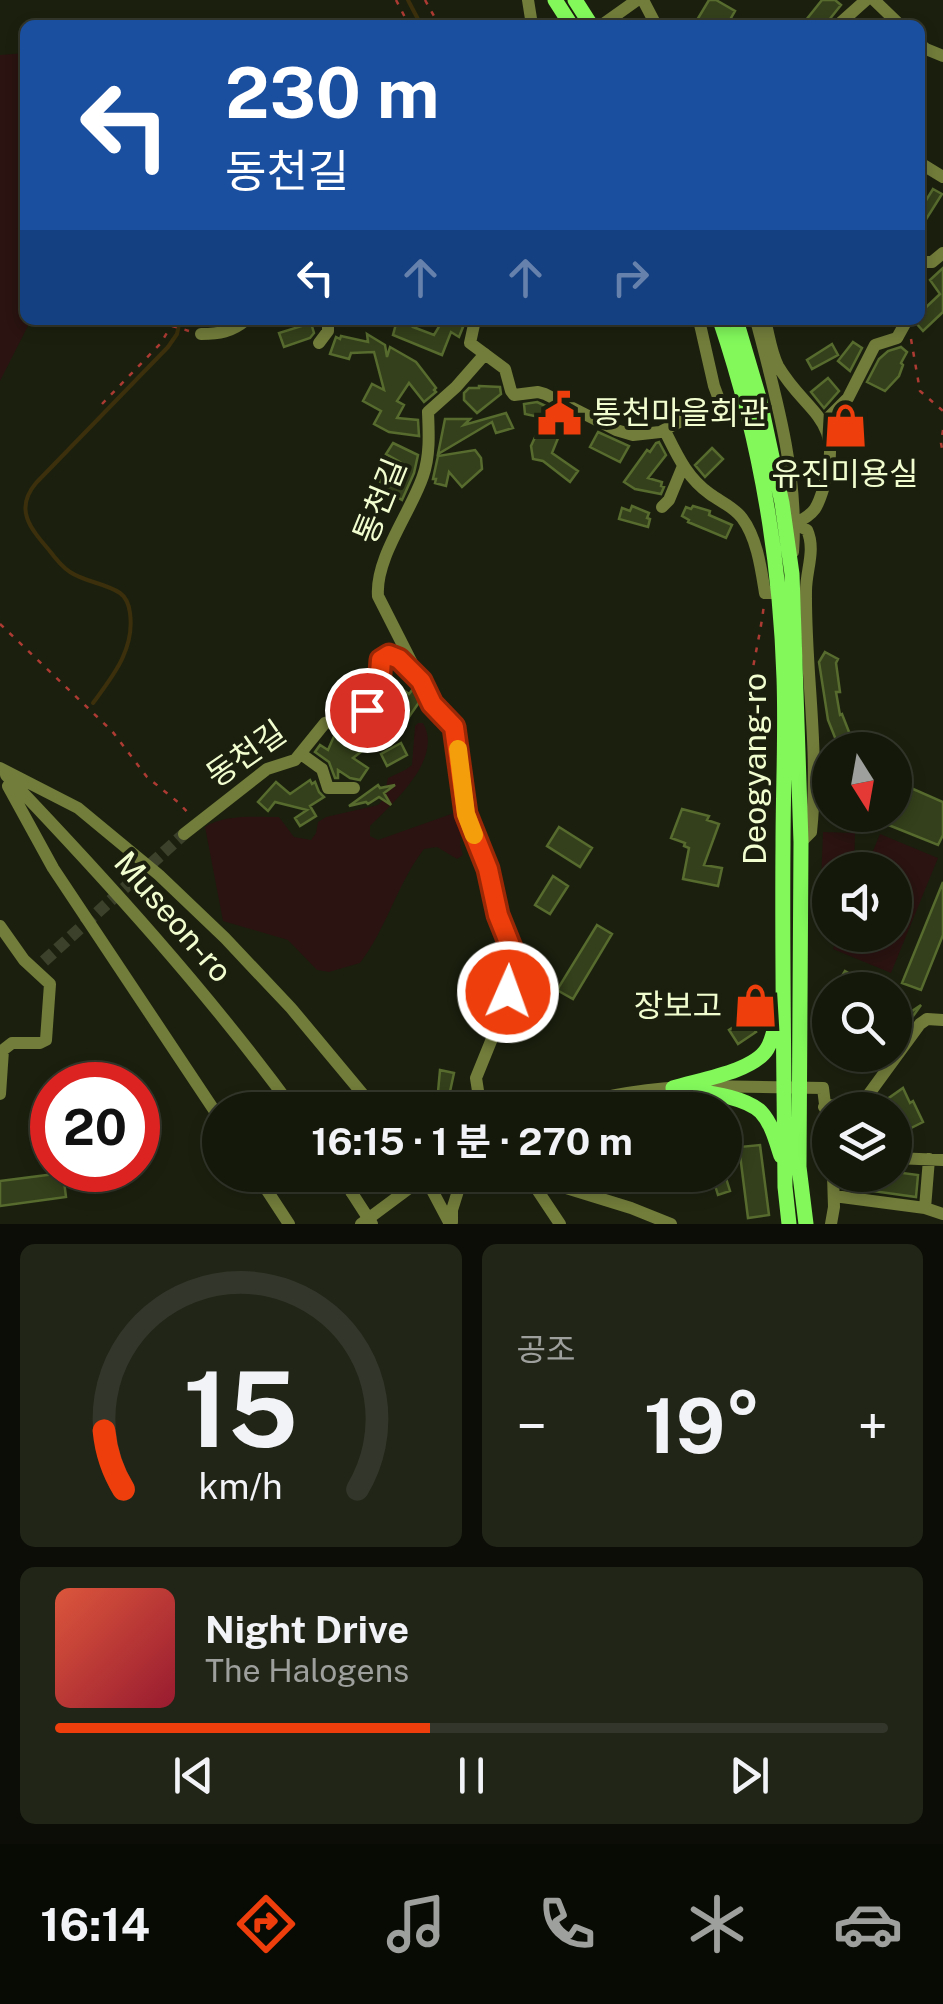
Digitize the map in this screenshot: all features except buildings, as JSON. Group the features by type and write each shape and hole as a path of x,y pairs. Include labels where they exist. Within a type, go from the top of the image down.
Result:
{"main road":[{"name":"Deogyang-ro","path":"722,325 791,525 801,842 785,1170 789,1224"},
{"name":"Deogyang-ro","path":"737,325 768,510 772,593 784,678 784,978 806,1224"},
{"path":"782,844 801,842"},
{"path":"673,1088 741,1068 764,1054 772,1037 784,978"},
{"path":"673,1088 728,1097 755,1107 770,1126 785,1170"}],"street":[{"path":"610,20 640,0"},
{"path":"844,20 866,0"},
{"path":"874,0 895,20"},
{"path":"198,333 226,332 240,325"},
{"path":"319,343 328,325"},
{"path":"474,325 470,341 505,368 511,390 517,396 542,393 629,434 665,431 685,419 752,403"},
{"path":"699,325 723,410"},
{"name":"Deogyang-ro","path":"757,325 784,436 791,525 807,530 812,542 806,592 814,715 814,796 811,832 801,842"},
{"path":"767,325 778,366 822,423 831,447 816,510 791,525"},
{"path":"822,423 848,398 875,345 893,340 905,325"},
{"name":"통천길","path":"421,681 378,596 377,586 391,543 422,480 428,454 428,412 485,354"},
{"path":"665,431 691,478 744,520 772,593"},
{"path":"662,508 683,466"},
{"name":"동천길","path":"184,834 267,769 293,761 325,723 343,726 348,716 377,702 380,663 383,657 395,657 421,681 432,704 454,727 466,814 488,869 498,915 513,956 502,1014 476,1078 478,1092"},
{"path":"301,754 323,770 328,788 354,788"},
{"path":"0,769 78,808 159,876 291,1008 361,1092"},
{"path":"0,769 54,868 202,1092"},
{"name":"Museon-ro","path":"0,769 106,880 207,996 280,1092"},
{"path":"0,926 24,960 40,965 51,988 47,1036 40,1043 15,1042 5,1048 0,1094"},
{"path":"872,1092 923,1020 943,1020"},
{"path":"629,1092 792,1087 823,1088 823,1092"},
{"path":"925,1208 936,1160"},
{"path":"269,1192 289,1224"},
{"path":"351,1192 372,1224"},
{"path":"361,1224 404,1192"},
{"path":"434,1192 452,1224"},
{"path":"452,1224 458,1192"},
{"path":"537,1192 560,1224"},
{"path":"595,1192 671,1224"},
{"path":"831,1224 834,1192"},
{"path":"834,1196 943,1214"},
{"path":"274,1200 280,1224"}],"path":[{"path":"905,325 920,391 943,411"},
{"path":"102,404 161,343 172,326 198,333"},
{"path":"943,430 943,454"},
{"path":"748,768 752,758 749,700 772,593"},
{"path":"0,624 112,732 147,777 180,803 195,824"}],"shaded area":[{"path":"20,53 20,325 28,325 0,381 0,55"},
{"path":"418,723 423,723 428,737 421,766 402,793 370,826 370,836 378,840 454,813 462,818 463,855 457,859 437,847 424,849 360,963 329,972 317,970 288,940 223,921 205,827 231,818 279,817 294,837 311,840 318,822 326,817 378,805 383,800 388,778 412,765"},
{"path":"823,832 855,833 854,852 822,852"},
{"path":"880,834 938,858 912,922 912,852 872,852"},
{"path":"840,952 900,952 889,972"}],"waterway":[{"path":"408,0 418,20"},
{"path":"93,703 126,650 131,626 128,604 120,593 61,565 31,526 26,501 36,483 168,347 179,325"}],"tunnel":[{"path":"44,961 184,834"}],"slow traffic":[{"path":"458,749 466,814 474,835"}],"place":[{"name":"통천마을회관","path":"559,413"},
{"name":"유진미용실","path":"845,426"},
{"name":"장보고","path":"755,1006"}],"route":[{"path":"367,710 378,700 381,660 389,655 399,659 421,681 432,704 453,724 466,814 488,869 498,915 512,950 508,992"}]}
